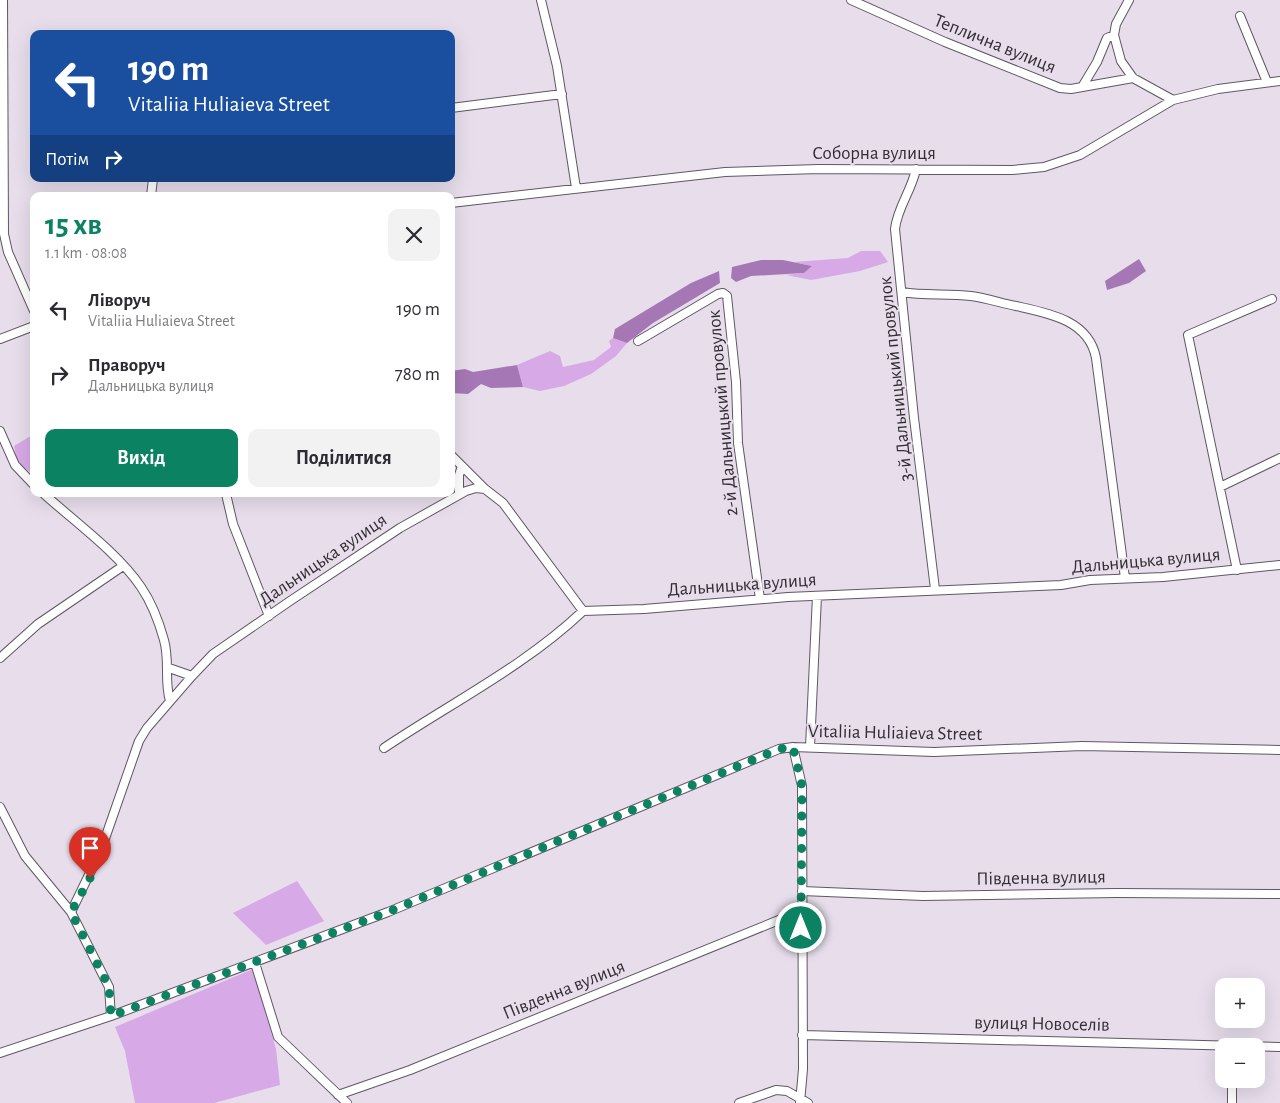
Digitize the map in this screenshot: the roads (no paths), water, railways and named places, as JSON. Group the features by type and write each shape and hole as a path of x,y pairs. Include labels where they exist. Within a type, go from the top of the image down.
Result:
{"street":[{"path":"3,0 1,202 8,252 30,302"},
{"path":"541,0 562,94 576,188"},
{"name":"Теплична вулиця","path":"851,0 945,42 1052,86 1065,89 1133,78"},
{"path":"1128,0 1116,24 1114,35 1121,60 1133,78 1173,100"},
{"path":"1240,16 1267,82"},
{"path":"1082,87 1097,62 1107,38 1114,35"},
{"name":"Соборна вулиця","path":"455,203 725,172 916,169 1012,170 1053,165 1080,155 1173,100 1218,89 1280,81"},
{"path":"455,107 562,94"},
{"name":"3-й Дальницький провулок","path":"916,169 912,187 896,223 914,418 935,589"},
{"path":"902,292 970,296 1046,313 1074,324 1087,336 1092,343 1096,358 1125,578"},
{"name":"2-й Дальницький провулок","path":"638,341 718,294 723,293 727,296 736,382 738,443 760,599"},
{"path":"1237,570 1188,335 1272,299"},
{"path":"0,339 30,328"},
{"path":"0,431 15,465 30,481"},
{"path":"1220,487 1280,458"},
{"path":"384,748 521,659 583,610 503,503 485,489 455,459"},
{"path":"459,494 459,475 462,466"},
{"name":"Дальницька вулиця","path":"455,496 472,488 485,489"},
{"path":"47,497 123,566 140,586 150,602 164,641 169,668 167,688 170,701"},
{"path":"227,497 233,524 270,616"},
{"name":"Дальницька вулиця","path":"71,912 101,850 139,741 192,676 213,654 400,528 454,497"},
{"name":"Дальницька вулиця","path":"583,610 644,609 760,599 1061,584 1280,565"},
{"path":"0,658 38,624 123,566"},
{"path":"810,748 817,596"},
{"path":"169,668 192,676"},
{"name":"Vitaliia Huliaieva Street","path":"111,1016 388,912 779,749 793,747 934,752 1082,746 1280,750"},
{"path":"793,747 802,786 803,1102"},
{"path":"0,807 26,856 71,912 109,987 111,1016 0,1053"},
{"name":"Південна вулиця","path":"802,891 924,896 1117,893 1280,894"},
{"name":"Південна вулиця","path":"338,1094 410,1070 801,911"},
{"path":"256,963 278,1037 347,1103"},
{"name":"вулиця Новоселів","path":"802,1036 1215,1045"},
{"name":"вулиця Новоселів","path":"1265,1046 1280,1047"},
{"path":"1232,1088 1232,1103"},
{"path":"738,1103 776,1090 787,1091 803,1102"}]}
